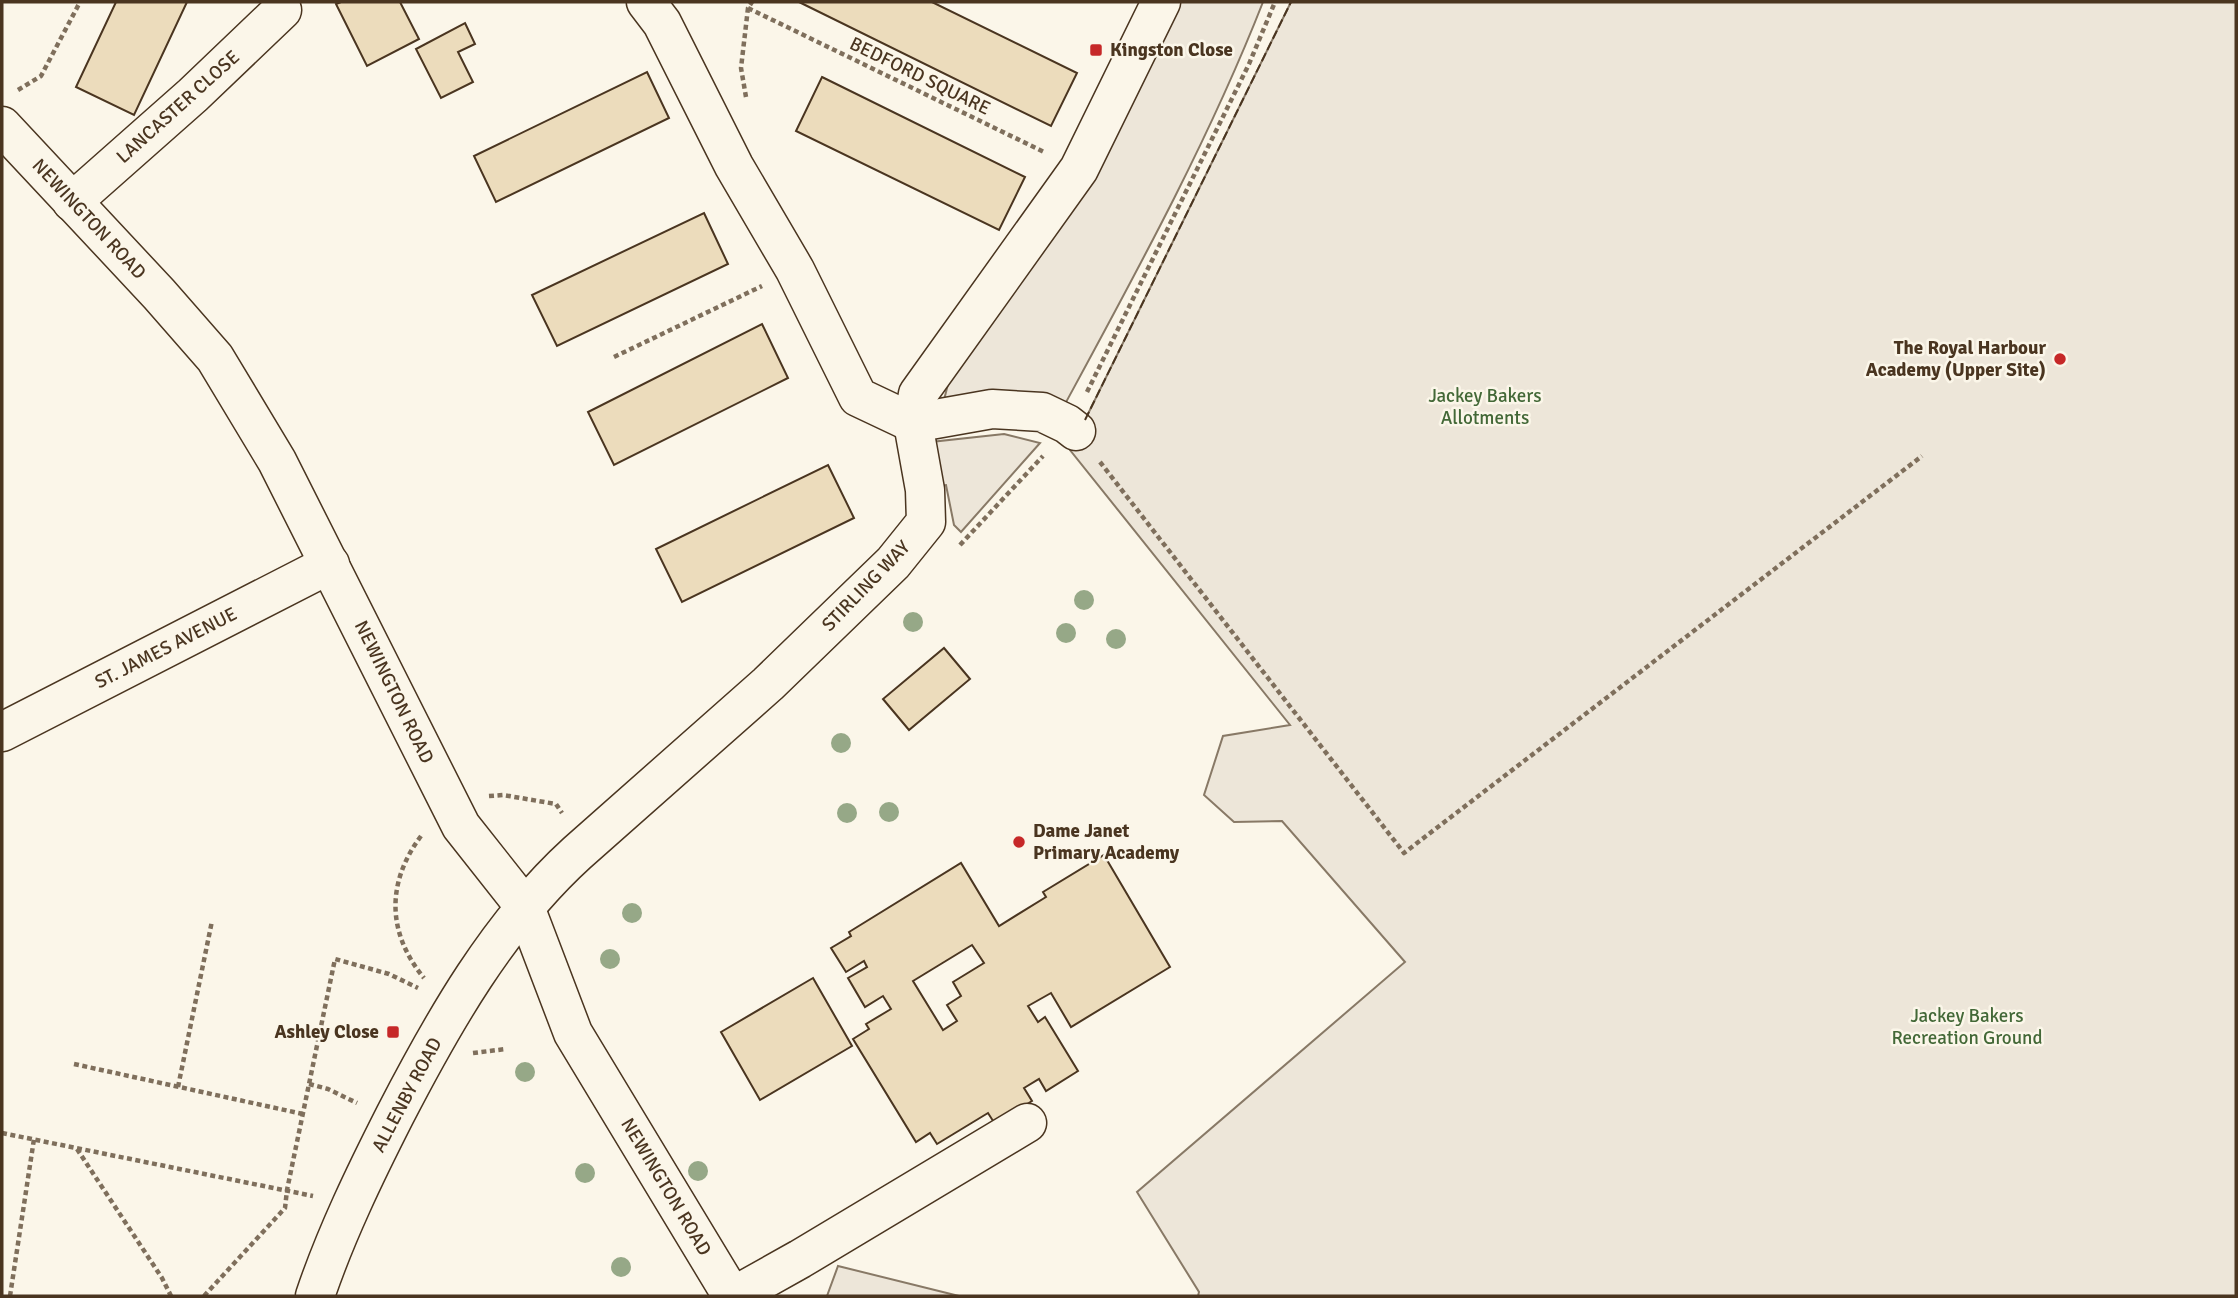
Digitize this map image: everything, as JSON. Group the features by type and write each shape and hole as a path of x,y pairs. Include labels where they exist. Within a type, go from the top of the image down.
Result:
{"street":[{"path":"646,2 662,23 734,166 795,270 858,397 913,423 992,409 1017,410 1042,412 1068,424 1076,431"},
{"name":"STIRLING WAY","path":"525,907 552,876 768,684 893,563 926,522 925,490 913,423 918,394 1079,169 1161,2"},
{"name":"LANCASTER CLOSE","path":"72,202 193,95 282,10"},
{"name":"NEWINGTON ROAD","path":"7,110 72,202 215,358 278,461 461,826 525,907 573,1033 733,1296"},
{"name":"ST. JAMES AVENUE","path":"2,732 330,564"},
{"name":"ALLENBY ROAD","path":"315,1296 372,1160 423,1060 471,983 525,907"},
{"path":"733,1296 1027,1123"}],"path":[{"path":"7,110 41,76 80,2"},
{"path":"747,107 741,68 748,8 752,2"},
{"name":"BEDFORD SQUARE","path":"748,8 1079,169"},
{"path":"614,357 795,270"},
{"path":"1076,431 1405,853 1922,456"},
{"path":"481,796 503,795 556,804 565,818"},
{"path":"424,978 411,962 400,940 395,916 395,897 398,878 409,852 426,830"},
{"path":"178,1087 212,921"},
{"path":"204,1296 285,1208 335,958 389,974 418,988"},
{"path":"74,1064 303,1114"},
{"path":"309,1084 328,1089 361,1106"},
{"path":"2,1133 317,1196"},
{"path":"10,1296 34,1139"},
{"path":"76,1148 162,1278 171,1296"}],"green space":[{"path":"1175,2 1263,2 1193,161 1058,417 942,408 950,376"},
{"path":"1291,2 2236,2 2236,1296 1198,1296 1199,1292 1137,1192 1405,962 1282,821 1234,822 1204,795 1223,736 1290,725 1066,445 1085,420"},
{"path":"1004,434 1040,443 961,532 954,525 946,485 937,486 931,442"},
{"path":"838,1266 959,1296 827,1296"}],"building":[{"path":"116,2 187,2 134,115 76,87"},
{"path":"400,2 419,39 367,66 336,4"},
{"path":"799,2 932,2 1077,73 1051,126"},
{"path":"465,23 475,44 458,52 473,82 441,98 416,49"},
{"path":"647,72 669,118 496,202 474,156"},
{"path":"822,77 1025,177 999,230 796,131"},
{"path":"704,213 728,264 557,346 532,295"},
{"path":"762,324 788,378 614,465 588,412"},
{"path":"828,465 854,518 682,602 656,549"},
{"path":"944,648 970,679 909,730 883,699"},
{"path":"1104,855 1170,967 1071,1027 1051,993 1028,1006 1038,1022 1045,1017 1078,1071 1046,1091 1039,1079 1024,1088 1032,1101 995,1124 988,1113 937,1144 930,1133 916,1142 853,1039 869,1029 866,1024 891,1009 883,996 865,1007 848,978 867,967 864,961 846,972 831,948 851,936 849,932 961,863 999,926 1046,897 1043,892","holes":["972,945 984,963 953,982 961,996 947,1005 957,1021 943,1030 913,981"]},
{"path":"813,978 852,1046 760,1100 721,1032"}],"fence":[{"path":"1085,420 1291,2"}],"place":[{"name":"Kingston Close","path":"1096,50"},
{"name":"The Royal Harbour Academy (Upper Site)","path":"2060,359"},
{"name":"Dame Janet Primary Academy","path":"1019,842"},
{"name":"Ashley Close","path":"393,1032"}],"park label":[{"name":"Jackey Bakers Allotments","path":"1485,407"},
{"name":"Jackey Bakers Recreation Ground","path":"1967,1027"}]}
